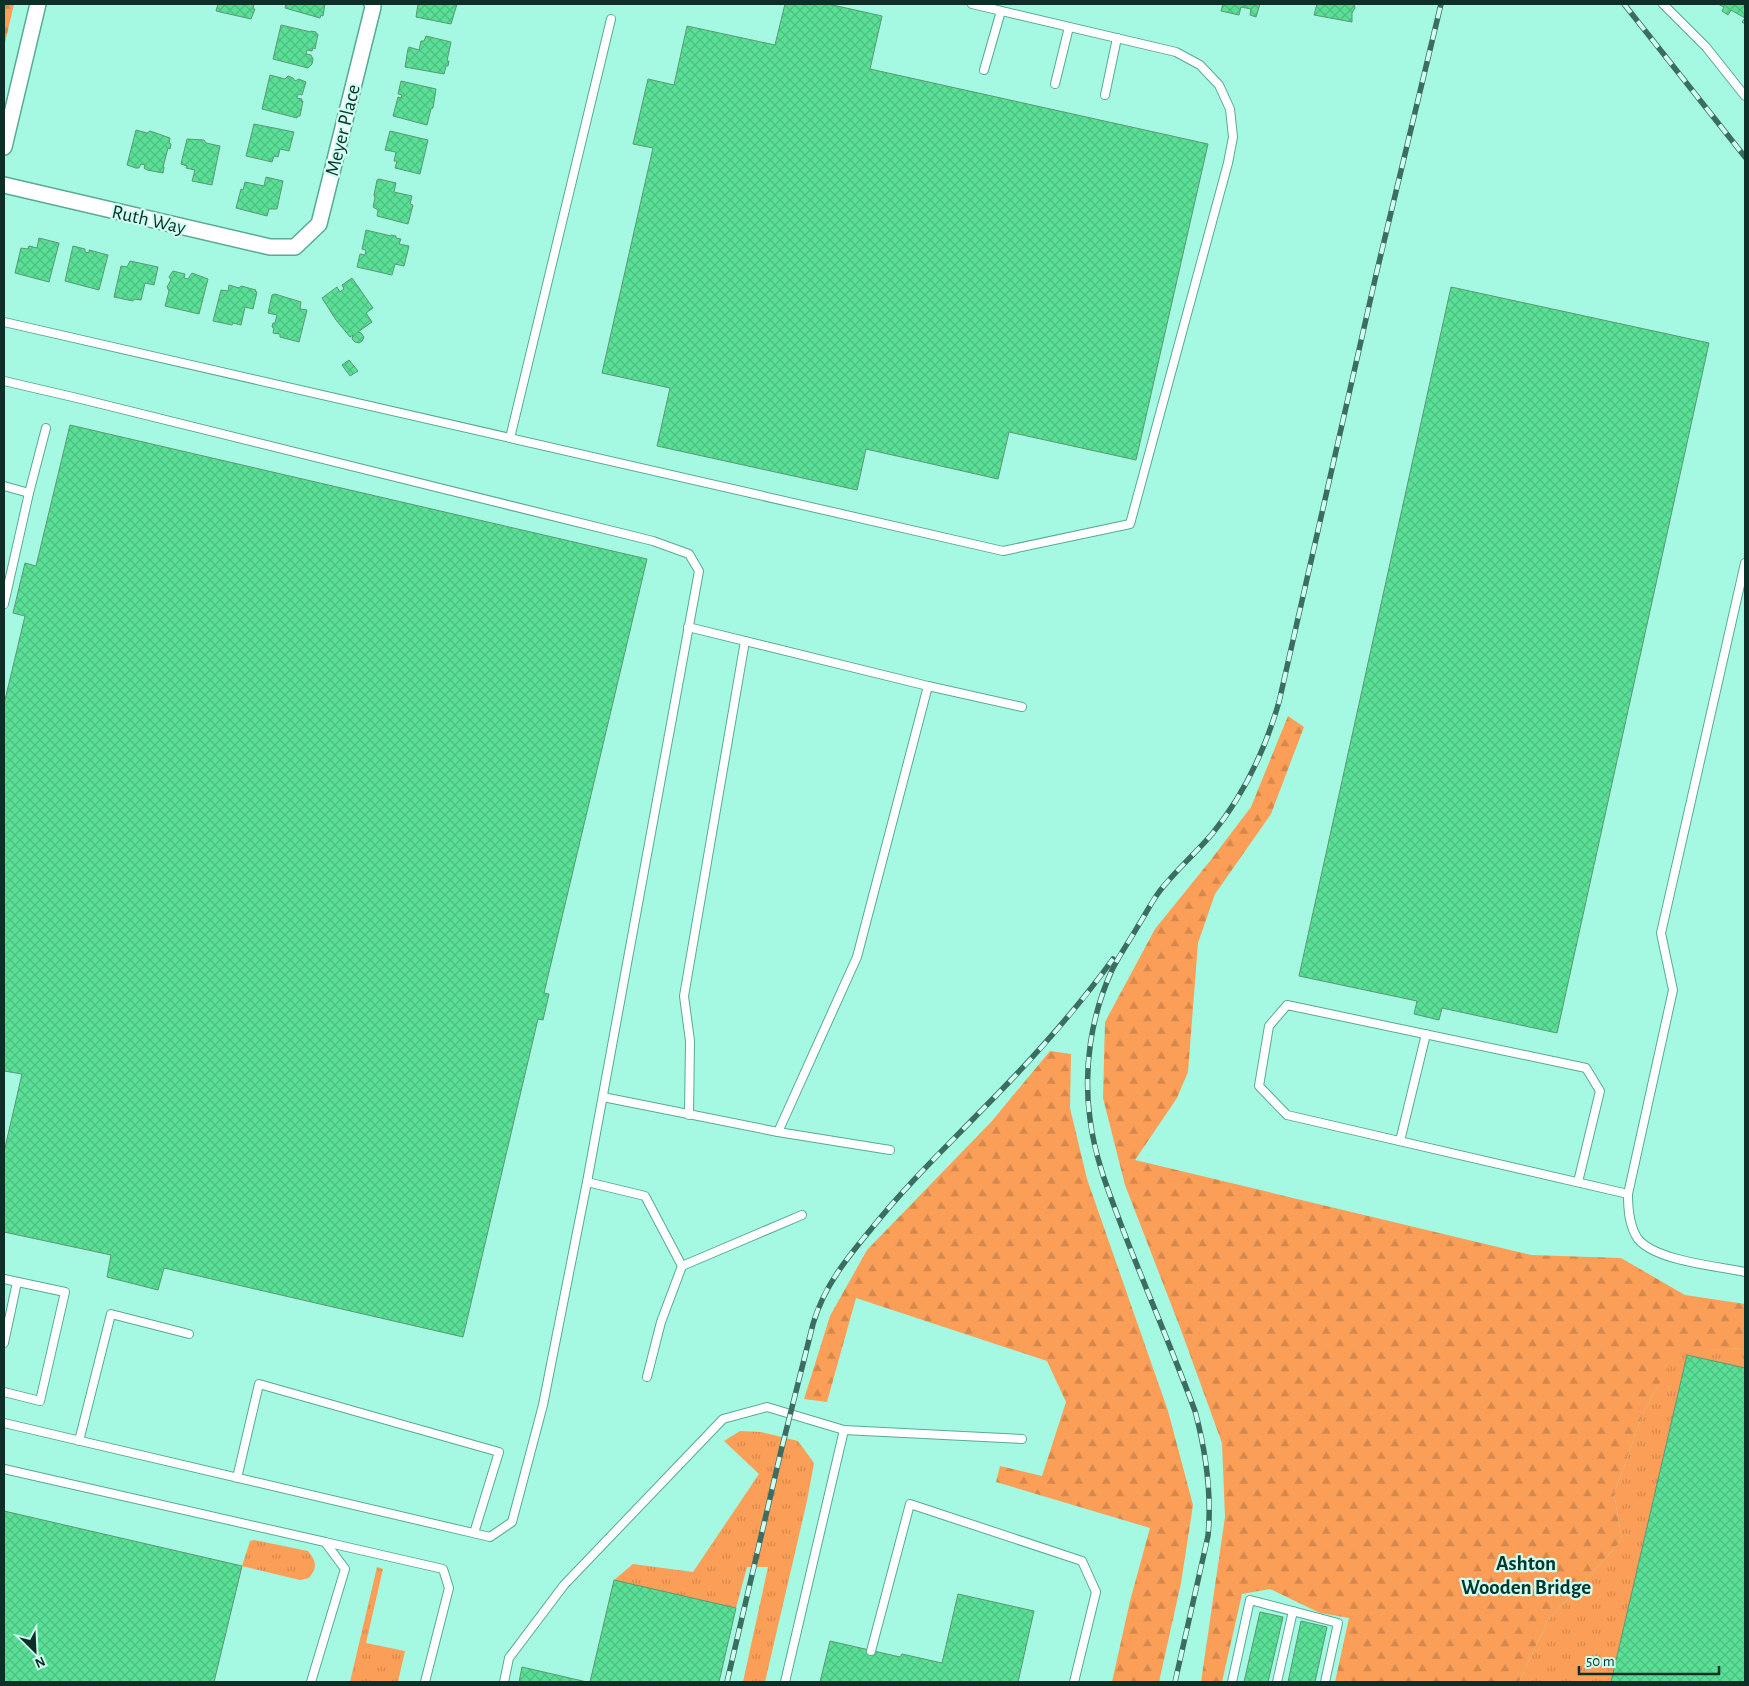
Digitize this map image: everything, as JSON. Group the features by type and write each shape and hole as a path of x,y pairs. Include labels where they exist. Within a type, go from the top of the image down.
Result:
{"street":[{"path":"4,147 38,4"},
{"name":"Meyer Place","path":"295,247 319,224 372,4"},
{"name":"Ruth Way","path":"4,186 270,247 295,247"}],"lane":[{"path":"4,322 1002,551 1130,524 1228,163 1234,136 1230,110 1219,85 1200,65 1176,52 972,4"},
{"path":"1663,4 1706,47 1745,96"},
{"path":"984,70 1001,11"},
{"path":"510,438 611,19"},
{"path":"1055,84 1069,27"},
{"path":"1105,95 1117,38"},
{"path":"4,381 653,541 689,554 699,571 587,1182 542,1405 512,1522 490,1537 4,1423"},
{"path":"4,604 46,428"},
{"path":"4,486 29,493"},
{"path":"1745,563 1661,933 1673,990 1628,1194 1628,1212 1632,1228 1638,1238 1650,1249 1666,1256 1745,1272"},
{"path":"688,627 1022,707"},
{"path":"689,1115 690,1041 684,996 745,641"},
{"path":"778,1132 857,957 928,686"},
{"path":"1578,1182 1600,1091 1586,1068 1287,1005 1268,1026 1259,1086 1287,1115 1628,1194"},
{"path":"1400,1141 1426,1034"},
{"path":"603,1097 778,1132 890,1150"},
{"path":"587,1182 645,1196 682,1266"},
{"path":"647,1377 661,1322 682,1266 802,1216"},
{"path":"4,1279 65,1292 40,1401 4,1392"},
{"path":"4,1343 17,1282"},
{"path":"79,1441 111,1314 189,1334"},
{"path":"237,1478 259,1384 499,1452 474,1533"},
{"path":"504,1682 509,1658 564,1585 723,1419 767,1407 844,1430 1022,1439"},
{"path":"785,1682 844,1430"},
{"path":"4,1469 443,1569 449,1588 425,1682"},
{"path":"871,1651 910,1504 1082,1561 1096,1592 1074,1682"},
{"path":"311,1682 345,1569 325,1542"},
{"path":"1232,1682 1250,1600 1338,1623 1325,1682"},
{"path":"1277,1682 1293,1611"}],"green space":[{"path":"4,4 14,4 4,47"},
{"path":"1288,716 1304,727 1271,814 1215,894 1198,943 1188,1072 1177,1098 1135,1160 1531,1255 1621,1258 1685,1295 1745,1304 1745,1348 1677,1352 1643,1413 1614,1494 1622,1540 1548,1620 1519,1682 1335,1682 1349,1618 1320,1613 1270,1589 1242,1594 1222,1682 1201,1682 1225,1517 1222,1443 1125,1185 1103,1098 1105,1022 1155,929 1251,807"},
{"path":"1050,1051 1071,1054 1070,1108 1087,1179 1168,1411 1193,1505 1181,1583 1159,1682 1112,1682 1130,1601 1150,1528 996,1482 1000,1466 1042,1476 1066,1402 1047,1361 856,1298 827,1402 804,1399 830,1316 867,1250 992,1121"},
{"path":"1745,1348 1745,1368 1687,1355 1611,1682 1519,1682 1548,1620 1622,1540 1614,1494 1643,1413 1677,1351"},
{"path":"740,1431 761,1432 798,1441 814,1463 765,1682 743,1682 768,1567 747,1567 736,1608 614,1580 633,1564 693,1572 759,1474 724,1441"},
{"path":"254,1540 308,1551 313,1558 315,1568 309,1578 300,1580 242,1566 250,1541"},
{"path":"377,1567 383,1569 366,1643 405,1651 398,1682 350,1682"}],"building":[{"path":"218,4 254,4 253,9 255,9 251,19 216,11"},
{"path":"286,4 325,4 323,16 321,15 320,18 285,8"},
{"path":"418,4 457,4 451,24 416,17"},
{"path":"785,4 828,4 882,16 870,69 1208,144 1136,460 1009,432 998,479 866,449 857,490 657,446 670,388 602,373 653,148 633,144 648,79 674,85 687,26 775,45"},
{"path":"1223,4 1260,4 1256,17 1250,15 1251,9 1241,7 1239,15 1221,11"},
{"path":"1317,4 1354,4 1352,22 1314,15"},
{"path":"1718,4 1745,4 1745,18 1731,10 1728,15 1722,11 1724,7"},
{"path":"281,25 318,34 315,49 313,48 312,51 307,50 306,54 311,55 313,59 312,64 308,68 273,59"},
{"path":"426,36 451,42 447,61 449,61 448,66 446,66 444,74 405,67 409,47 419,50 421,41 424,41"},
{"path":"270,75 285,79 288,76 295,81 299,79 306,82 302,95 298,94 297,98 303,101 300,116 297,118 262,109"},
{"path":"401,81 436,89 433,108 431,109 427,125 393,116 398,97 401,98 402,95 398,94"},
{"path":"254,124 294,132 289,151 280,149 278,157 274,156 272,162 246,156"},
{"path":"136,130 147,133 150,131 170,138 170,149 168,148 163,173 147,170 144,168 145,165 141,164 139,168 127,165"},
{"path":"390,131 428,140 420,174 395,168 397,161 394,161 396,152 385,150"},
{"path":"187,139 204,140 206,143 220,146 212,185 192,181 195,170 186,168 187,166 181,164"},
{"path":"266,177 283,181 277,209 269,209 267,216 236,208 245,182 264,186"},
{"path":"377,180 396,183 394,192 412,196 410,204 413,205 408,224 377,216 378,210 373,207"},
{"path":"366,230 396,236 396,238 401,239 399,244 409,246 404,266 395,264 392,275 357,267 360,254 365,255 366,250 362,249"},
{"path":"39,238 59,243 49,282 15,273 21,248 28,249 29,246 37,248"},
{"path":"73,246 85,249 85,252 89,253 89,250 108,255 99,290 65,281"},
{"path":"130,261 158,267 154,285 145,283 141,300 134,299 133,301 114,297 121,266 127,267"},
{"path":"173,271 185,274 184,278 188,279 192,273 208,279 199,314 165,306 169,291 167,287 171,280 169,277"},
{"path":"352,278 373,308 366,313 372,322 358,332 364,337 359,343 352,339 353,335 350,337 336,320 322,298 337,287 340,292 344,289 342,285"},
{"path":"229,285 239,288 241,286 256,290 257,292 253,309 245,307 241,325 213,321 221,290 228,291"},
{"path":"1451,287 1709,343 1557,1033 1442,1008 1439,1020 1414,1014 1417,1001 1299,976"},
{"path":"275,294 301,302 300,309 307,310 299,342 273,333 274,328 272,327 277,315 268,313 272,295"},
{"path":"349,360 358,371 350,376 342,365"},
{"path":"70,425 647,559 544,993 549,994 543,1020 538,1019 463,1337 164,1268 158,1290 107,1277 111,1255 4,1232 4,1152 22,1074 4,1071 4,704 25,616 13,613 25,563 36,566"},
{"path":"1687,1355 1745,1368 1745,1682 1611,1682"},
{"path":"4,1511 242,1566 214,1682 4,1682"},
{"path":"614,1580 736,1608 719,1682 590,1682"},
{"path":"958,1594 1034,1611 1018,1682 820,1682 830,1641 900,1657 902,1654 942,1663"},
{"path":"1260,1612 1283,1617 1268,1682 1244,1682"},
{"path":"1301,1621 1327,1627 1315,1682 1288,1682"},
{"path":"522,1667 587,1682 519,1682"}],"railway":[{"path":"1175,1682 1208,1536 1209,1488 1195,1411 1125,1235 1100,1164 1092,1134 1088,1100 1090,1043 1099,1006 1118,958 1159,892 1212,834 1234,804 1260,755 1273,720 1279,702 1376,275 1441,4"},
{"path":"1624,4 1745,157"},
{"path":"727,1682 781,1451 813,1324 823,1297 837,1273 884,1213 1013,1079 1081,1001 1113,959"}],"district":[{"name":"Ashton Wooden Bridge","path":"1526,1575"}]}
